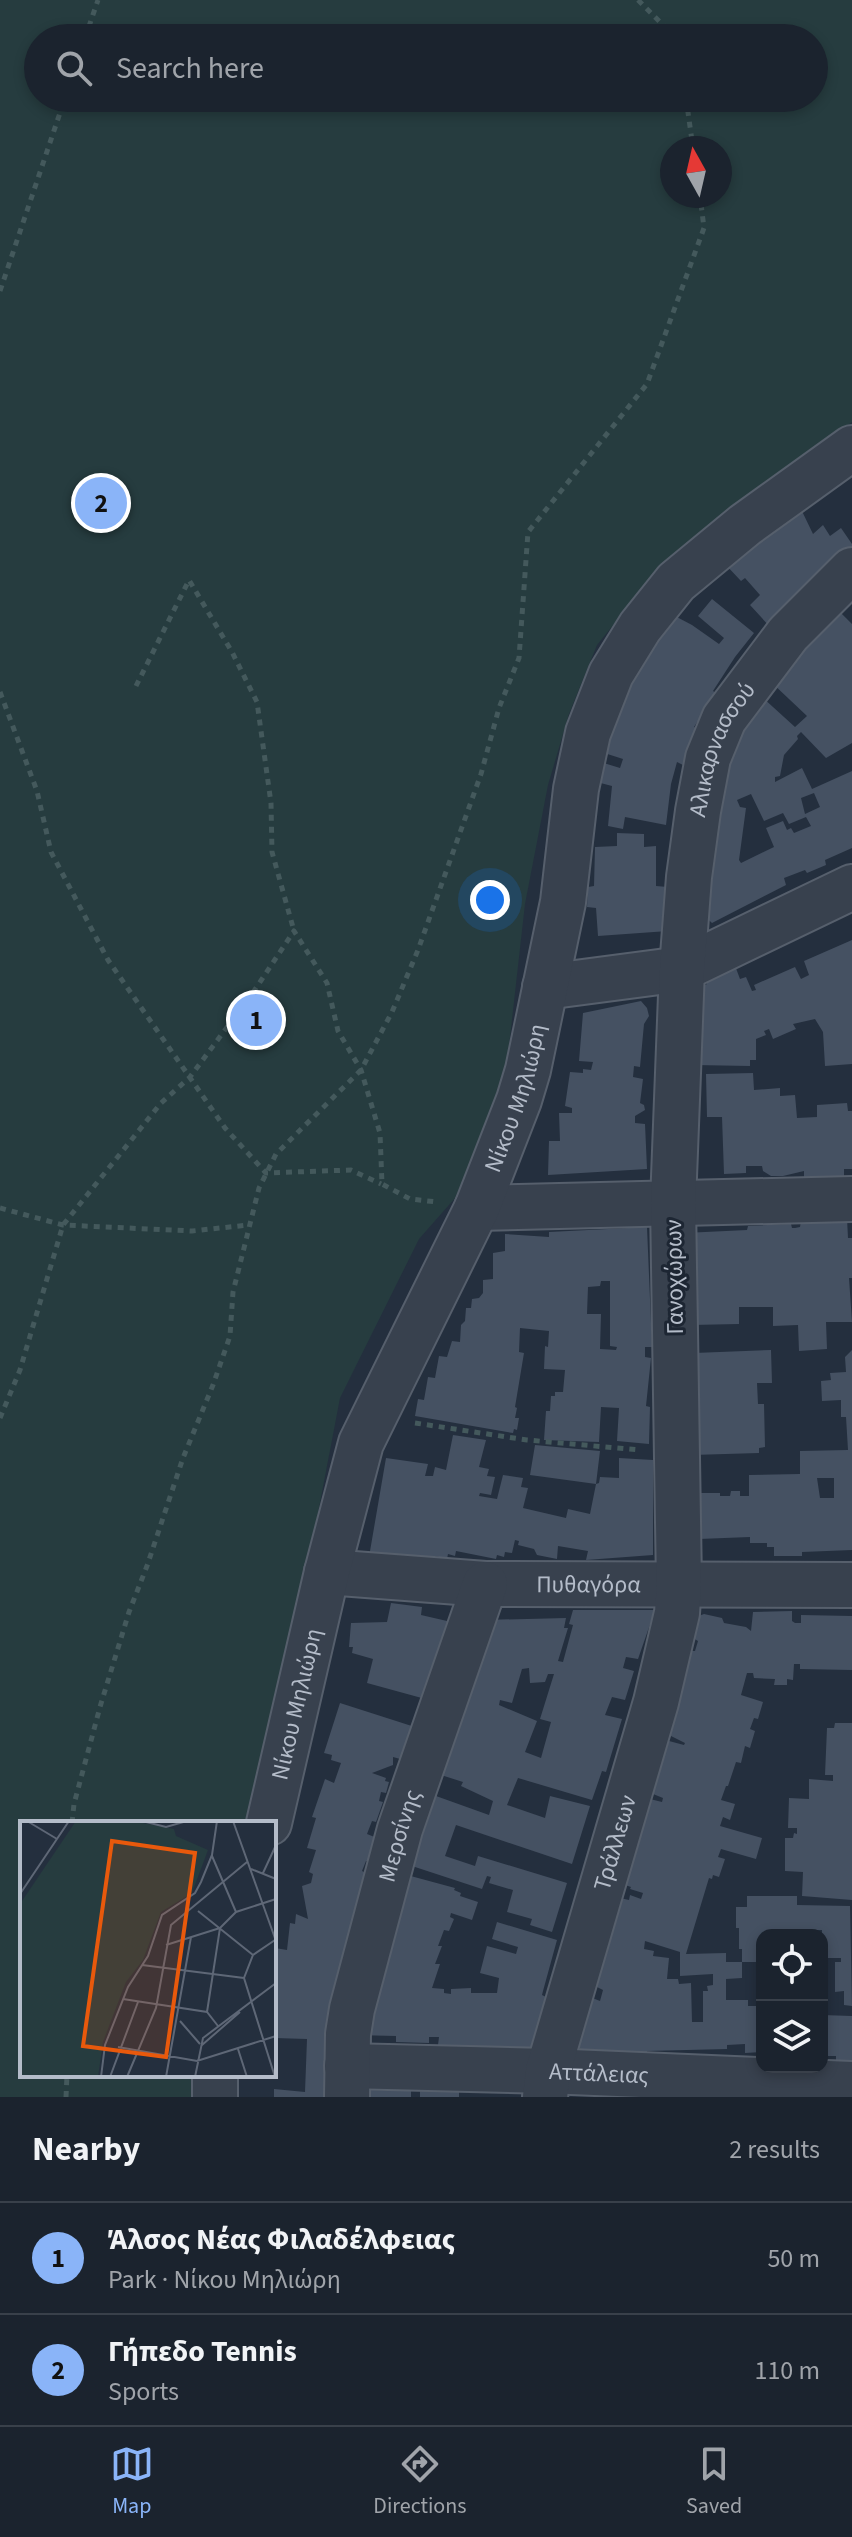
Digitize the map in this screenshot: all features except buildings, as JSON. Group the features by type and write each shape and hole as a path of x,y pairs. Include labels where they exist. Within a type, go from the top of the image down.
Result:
{"street":[{"name":"Νίκου Μηλιώρη","path":"269,1821 327,1572 361,1443 477,1208 528,1070 563,902 576,789 588,733 611,674 640,627 676,582 745,525 852,448"},
{"name":"Αλικαρνασσού","path":"682,969 698,811 708,758 724,719 788,634 852,570"},
{"path":"545,987 682,969 852,887"},
{"name":"Γανοχώρων","path":"679,1585 673,1203 682,969"},
{"path":"477,1208 852,1199"},
{"name":"Πυθαγόρα","path":"327,1572 485,1584 852,1585"},
{"name":"Μερσίνης","path":"347,2082 352,2009 400,1829 485,1584"},
{"name":"Τράλλεων","path":"546,2084 656,1702 677,1613 679,1585"},
{"name":"Αττάλειας","path":"347,2082 852,2084"}],"path":[{"path":"90,24 98,0"},
{"path":"638,0 662,24"},
{"path":"0,291 60,112"},
{"path":"688,112 691,136"},
{"path":"72,1821 100,1707 129,1612 230,1336 233,1292 259,1188 276,1154 361,1070 392,1012 418,950 481,774 499,708 519,658 528,532 647,384 704,228 702,208"},
{"path":"136,686 189,580 232,652 257,702 271,803 272,852 294,931 327,983 338,1031 361,1070 380,1133 382,1184"},
{"path":"0,692 37,791 51,852 108,960 225,1128 266,1173 351,1170 410,1199 477,1208"},
{"path":"0,1418 20,1370 63,1225 161,1103 190,1077 294,931"},
{"path":"0,1208 63,1225 192,1231 248,1225"},
{"path":"374,1417 527,1440 676,1453"},
{"path":"66,2097 67,2077"}],"green space":[{"path":"0,0 852,0 852,422 657,571 597,645 569,714 548,785 525,904 507,1064 482,1151 456,1197 419,1239 340,1398 305,1581 247,1821 20,1821 20,2077 197,2077 197,2097 0,2097"}],"place":[{"name":"Γήπεδο Tennis","path":"101,503"},
{"name":"Άλσος Νέας Φιλαδέλφειας","path":"256,1020"}]}
